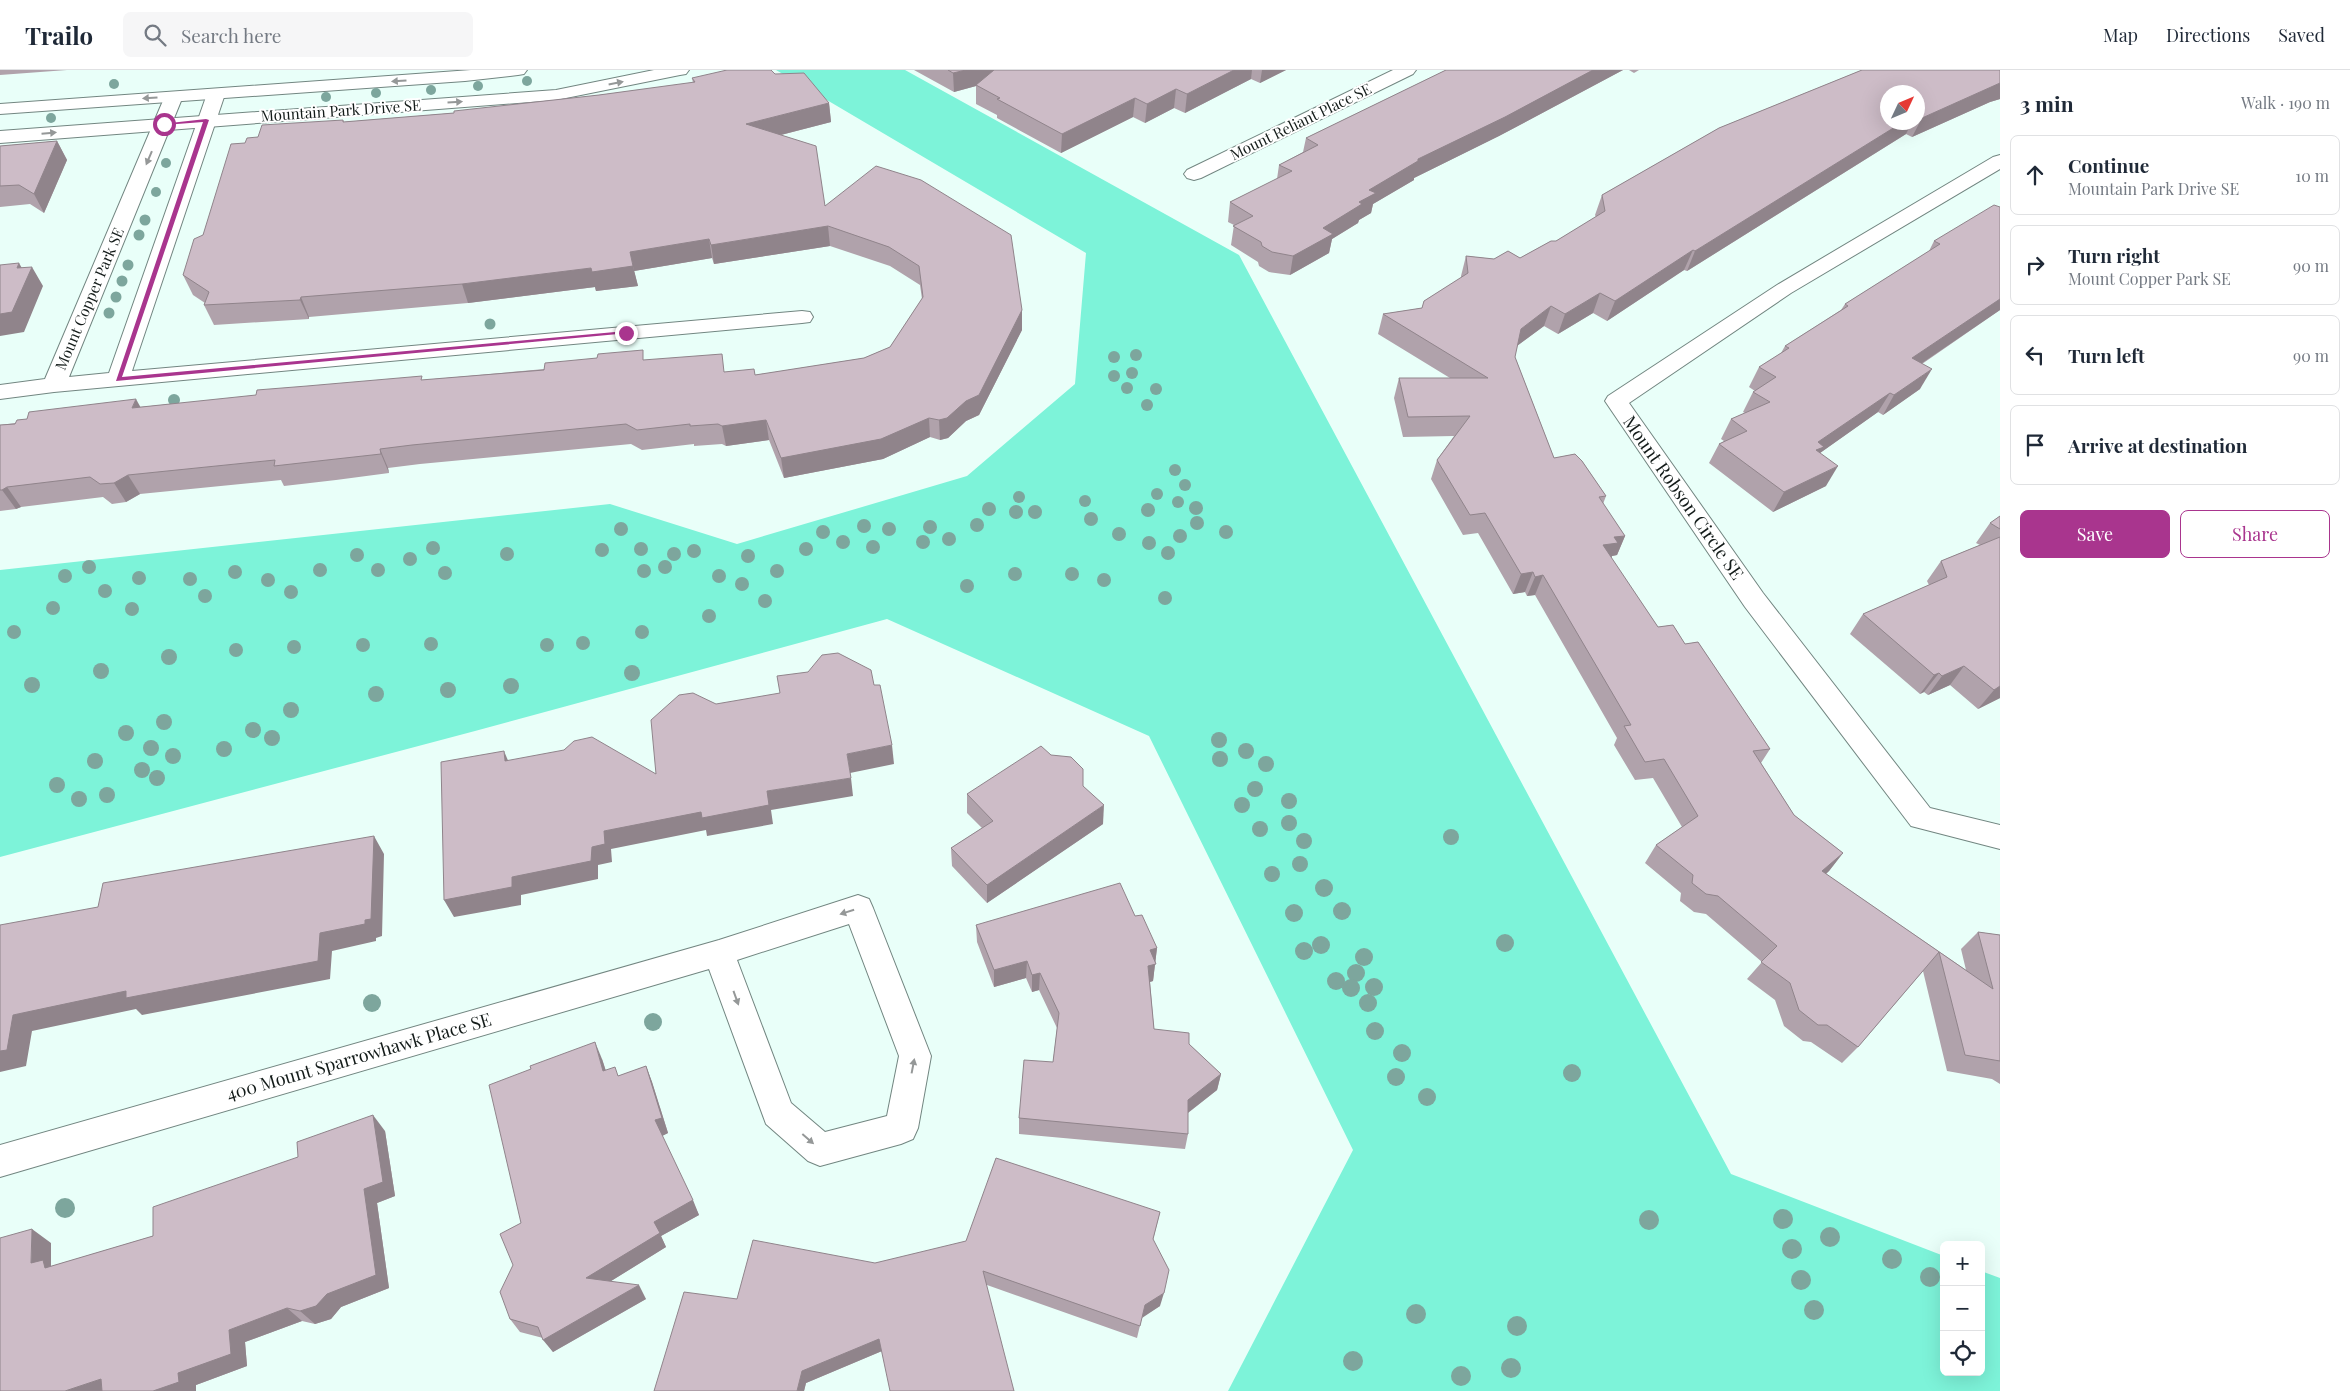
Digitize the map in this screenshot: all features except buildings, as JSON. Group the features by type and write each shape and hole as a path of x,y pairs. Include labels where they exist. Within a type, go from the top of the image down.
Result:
{"street":[{"name":"Mountain Park Drive SE","path":"0,109 465,76 518,70"},
{"name":"Mountain Park Drive SE","path":"0,137 556,95 680,70"},
{"name":"Mount Reliant Place SE","path":"1194,174 1408,70"},
{"path":"118,380 216,94"},
{"name":"Mount Copper Park SE","path":"174,96 164,124 54,385 802,316"},
{"name":"Mount Robson Circle SE","path":"2000,161 1784,290 1616,401 1754,600 1920,818 2000,837"},
{"path":"0,392 54,385"},
{"name":"400 Mount Sparrowhawk Place SE","path":"0,1161 719,953 858,908 915,1056 901,1128 820,1150 778,1113 719,953"}],"green space":[{"path":"776,70 905,70 1239,255 1731,1174 1940,1254 1940,1376 1985,1376 1985,1272 2000,1278 2000,1391 1228,1391 1353,1150 1149,736 887,619 0,857 0,570 610,504 737,544 967,476 1075,384 1086,253"}],"route":[{"path":"164,124 206,120 118,380 626,333"}]}
